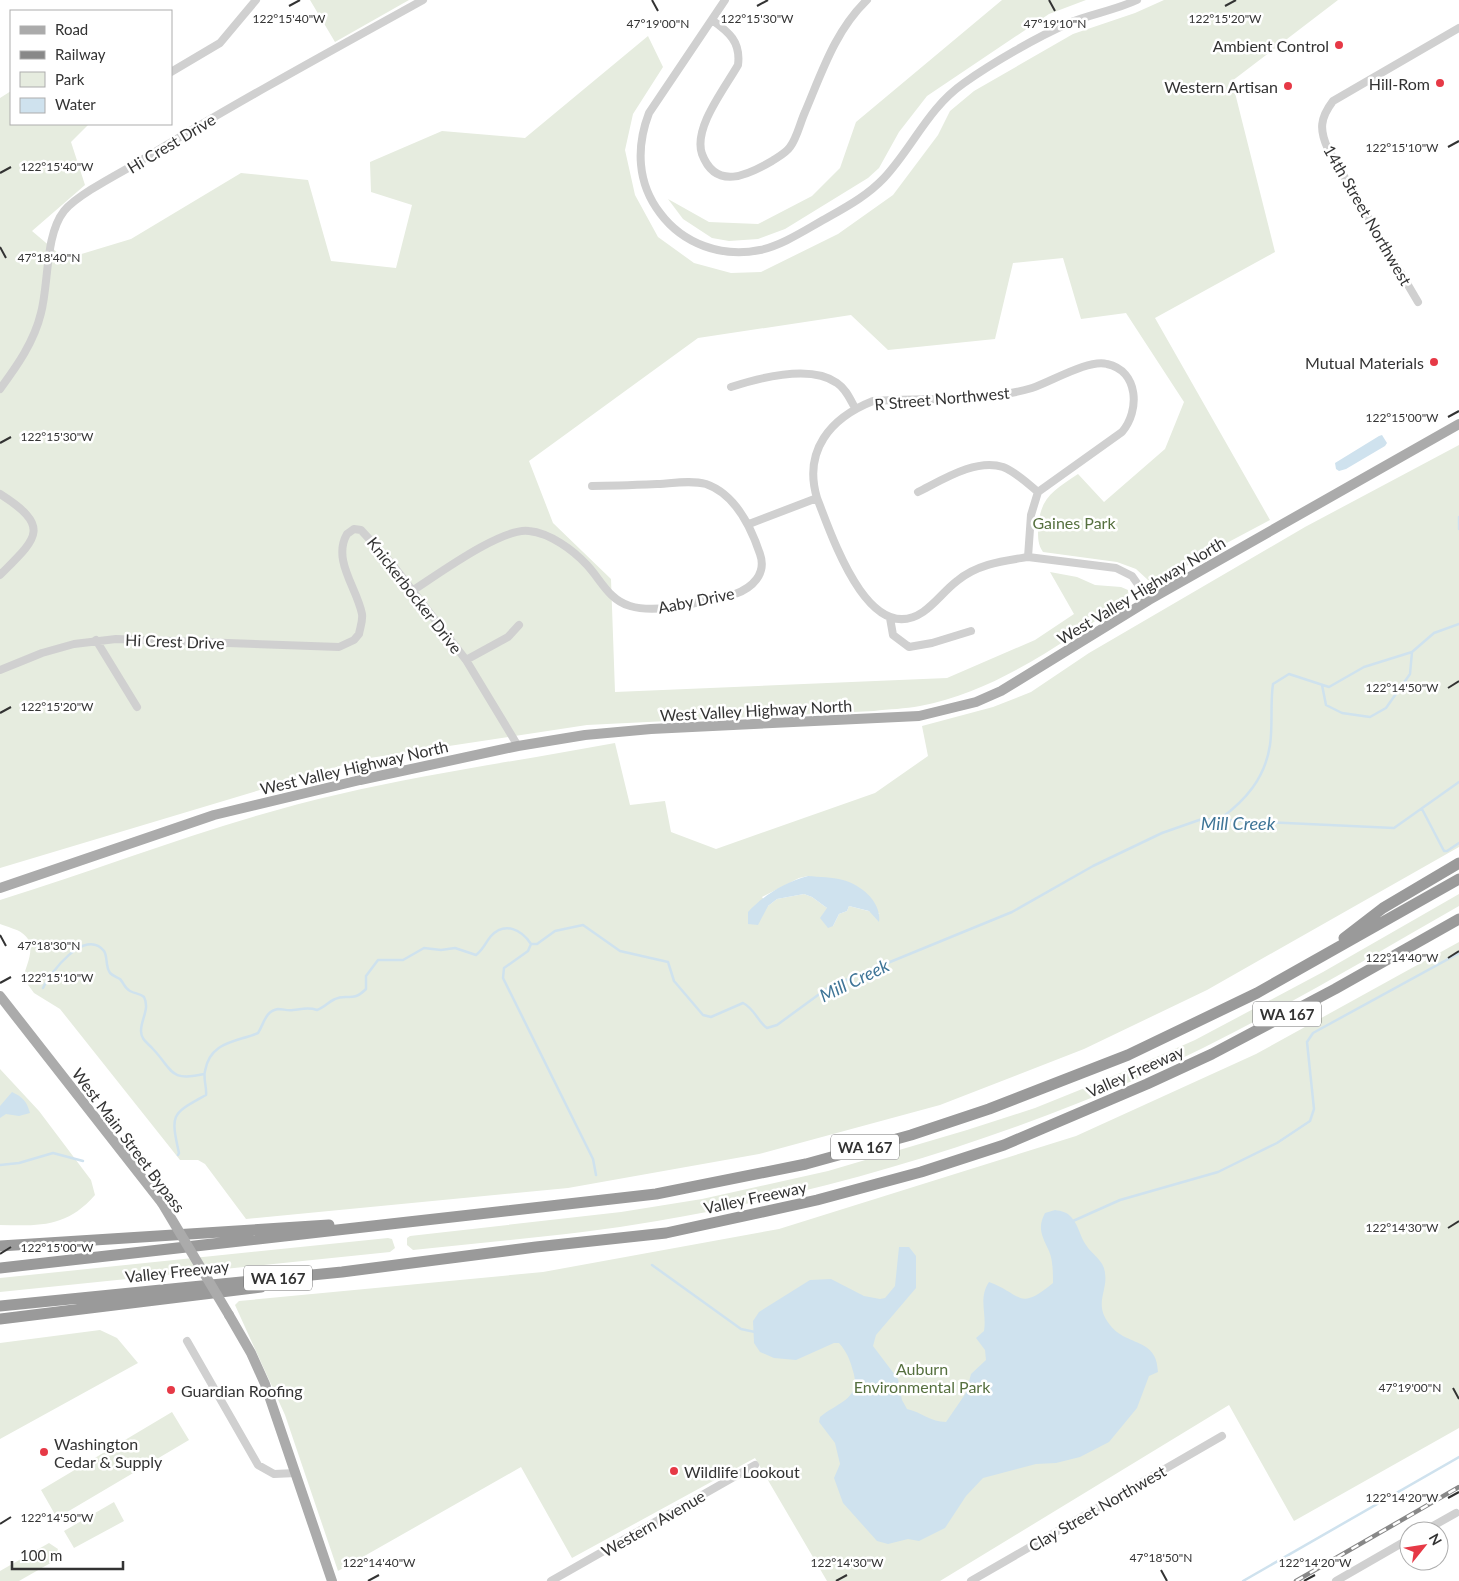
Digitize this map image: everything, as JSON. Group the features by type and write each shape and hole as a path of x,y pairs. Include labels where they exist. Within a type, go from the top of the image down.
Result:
{"highway":[{"path":"1303,969 1384,908 1459,862"},
{"name":"Valley Freeway","path":"0,1268 656,1194 806,1164 911,1135 1006,1103 1128,1055 1190,1027 1303,969 1459,880"},
{"name":"Valley Freeway","path":"0,1306 327,1274 666,1233 817,1200 921,1172 1004,1145 1163,1077 1212,1054 1334,989 1459,918"},
{"path":"1424,939 1459,922"},
{"path":"0,1246 303,1226 399,1224"},
{"path":"0,1319 226,1292 327,1274"}],"main road":[{"name":"West Valley Highway North","path":"0,888 214,815 360,780 518,746 585,735 651,729 753,723 874,720 945,711 976,702 1001,691 1150,600 1459,424"},
{"name":"West Main Street Bypass","path":"0,996 162,1203 229,1315 265,1384 332,1581"}],"street":[{"path":"172,71 220,43 256,0"},
{"name":"Hi Crest Drive","path":"0,390 25,353 37,326 46,287 54,235 64,211 89,192 172,142 423,0"},
{"path":"725,0 649,113 643,128 640,158 643,180 650,198 668,224 693,242 712,249 742,252 760,250 787,240 869,192 893,167 932,111 964,82 1069,23 1137,0"},
{"path":"712,20 729,32 735,40 740,55 738,65 705,122 700,145 707,164 716,172 726,177 737,178 760,167 791,147 834,43 849,19 867,0"},
{"name":"14th Street Northwest","path":"1418,302 1328,149 1320,127 1323,116 1333,101 1459,28"},
{"name":"R Street Northwest","path":"890,618 873,606 840,555 816,498 811,472 815,454 823,438 843,417 855,408 873,401 1008,394 1033,388 1093,364 1107,364 1128,378 1133,390 1135,403 1130,422 1111,440 1038,492"},
{"name":"R Street Northwest","path":"731,387 763,377 793,374 819,376 837,382 846,392 855,408"},
{"path":"918,492 970,468 993,465 1013,472 1038,492 1030,515 1028,557"},
{"name":"Aaby Drive","path":"412,591 484,546 517,532 528,530 557,542 576,553 616,600 643,609 661,608 735,594 746,590 755,583 760,572 762,559 749,524 726,498 706,484 695,482 592,486"},
{"path":"0,494 25,511 34,525 33,536 29,544 0,575"},
{"path":"749,524 816,498"},
{"name":"Knickerbocker Drive","path":"354,640 359,634 362,614 343,561 342,549 347,534 354,530 361,530 368,535 466,660 518,746"},
{"path":"971,631 932,643 909,646 893,635 890,618 906,618 923,612 957,580 976,569 997,562 1028,557 1120,570 1138,582 1150,600"},
{"path":"466,660 508,637 519,624"},
{"name":"Hi Crest Drive","path":"0,670 42,653 96,640 136,638 339,647 354,640"},
{"path":"96,640 136,707"},
{"path":"187,1341 258,1465 274,1474 296,1473"},
{"name":"Clay Street Northwest","path":"971,1581 1222,1436"},
{"name":"Western Avenue","path":"550,1581 755,1465"},
{"path":"1442,1521 1456,1513"},
{"path":"1336,1581 1399,1545"}],"green space":[{"path":"310,0 409,0 335,42"},
{"path":"1002,0 1086,0 1049,14 927,96 899,132 879,168 868,178 785,229 758,239 729,241 712,238 683,219 668,199 709,222 758,224 812,196 840,168 856,122"},
{"name":"Gaines Park","path":"1164,0 1338,0 1232,81 1275,252 1155,318 1270,520 1206,554 1207,556 1154,582 1148,580 1136,569 1117,562 1043,552 1038,538 1039,518 1049,496 1061,485 1078,474 1104,502 1165,449 1184,402 1126,313 1081,319 1063,258 1013,263 995,339 888,350 851,315 698,338 529,461 553,523 611,579 615,692 947,678 1035,640 1074,614 1050,572 1077,577 1095,585 1121,587 1128,590 1129,599 1055,647 1003,677 949,699 920,706 874,711 587,725 363,759 0,868 0,98 10,92 10,125 88,125 71,142 85,185 32,231 65,259 131,239 241,173 308,180 331,261 396,268 412,205 371,192 370,162 442,131 525,138 648,36 663,67 633,114 625,150 635,195 658,237 694,263 731,273 761,272 838,234 893,195 938,135 950,111 974,91 1073,34 1135,13"},
{"path":"1459,445 1459,847 1207,990 1084,1049 940,1105 759,1154 568,1188 246,1219 205,1164 198,1160 180,1160 60,1009 34,993 23,978 30,954 27,937 15,929 0,924 0,900 254,817 374,786 615,743 630,805 665,801 671,832 716,849 875,793 928,756 922,726 993,707 1031,692 1089,653 1305,527","holes":["808,876 880,914 849,906 847,911 839,914 833,926 827,908 812,897 804,894 777,899 768,906 762,897 799,878"]},
{"path":"1459,894 1459,906 1261,1018 1139,1078 1022,1125 902,1164 842,1181 719,1210 627,1226 566,1234 413,1250 407,1245 407,1238 410,1236 621,1212 702,1199 828,1171 1035,1108 1195,1040 1323,972"},
{"name":"Auburn Environmental Park","path":"1459,942 1459,1428 1294,1521 1229,1405 940,1581 827,1581 755,1458 572,1558 521,1467 338,1571 285,1415 235,1305 239,1301 543,1272 779,1229 1076,1136 1256,1054"},
{"path":"0,1069 39,1111 91,1180 95,1195 85,1206 63,1219 41,1224 0,1225"},
{"path":"392,1239 395,1248 390,1252 0,1292 0,1278"},
{"path":"100,1330 117,1338 138,1363 0,1439 0,1343"},
{"path":"172,1412 189,1440 57,1518 41,1490"},
{"path":"114,1502 124,1521 74,1548 64,1531"},
{"path":"49,1543 58,1549 54,1561 19,1581 0,1581 0,1571"}],"water":[{"path":"1382,435 1387,443 1385,446 1346,469 1339,471 1336,469 1335,463"},
{"path":"808,876 839,879 850,882 864,890 877,908 879,922 869,911 849,906 847,911 839,914 833,926 828,928 820,918 827,908 812,897 804,894 777,899 768,906 758,925 748,924 748,912 761,900 775,890"},
{"path":"12,1092 24,1100 30,1113 19,1116 6,1114 0,1118 0,1106"},
{"path":"1055,1210 1064,1212 1072,1218 1088,1249 1104,1268 1105,1280 1102,1311 1105,1318 1117,1332 1147,1348 1152,1353 1158,1372 1149,1376 1137,1408 1109,1442 1080,1457 1056,1463 1036,1464 983,1478 966,1496 945,1528 919,1541 908,1539 888,1544 877,1541 843,1503 834,1478 840,1464 835,1443 819,1422 820,1417 847,1399 854,1388 853,1371 846,1353 839,1343 834,1343 796,1360 774,1358 760,1352 754,1343 753,1321 759,1312 810,1280 831,1279 864,1296 885,1298 895,1286 899,1247 909,1247 916,1256 916,1288 876,1335 873,1346 898,1379 902,1400 907,1409 941,1422 946,1422 966,1393 971,1374 986,1360 985,1350 976,1338 984,1331 983,1300 989,1282 1020,1298 1026,1299 1042,1292 1053,1283 1051,1258 1043,1236 1041,1223 1045,1213"}],"waterway":[{"path":"1459,517 1459,529"},
{"path":"1220,819 1246,796 1264,768 1271,737 1273,684 1289,674 1329,687 1364,667 1412,652 1434,633 1459,624"},
{"path":"1322,685 1326,705 1342,713 1370,717 1386,708 1410,674 1412,652"},
{"name":"Mill Creek","path":"178,1155 175,1130 176,1116 186,1106 206,1095 205,1074 208,1061 218,1048 258,1033 270,1012 274,1010 308,1008 317,1010 339,997 357,996 366,989 366,976 378,960 403,960 424,948 441,950 455,948 476,955 491,936 496,931 502,929 507,928 518,931 531,944 537,944 555,931 583,925 620,951 668,962 674,981 703,1015 711,1017 743,1003 750,1008 767,1028 777,1025 829,987 1012,912 1093,866 1162,833 1202,819 1394,828 1459,782"},
{"path":"1422,809 1444,851 1459,843"},
{"path":"531,944 528,951 504,968 503,978 593,1159 596,1175"},
{"path":"43,988 60,963 69,955 78,948 96,945 104,951 110,973 120,979 128,990 144,997 146,1010 141,1031 145,1041 169,1068 178,1075 193,1076 204,1074"},
{"path":"1073,1221 1120,1200 1218,1172 1277,1143 1310,1121 1314,1109 1307,1042 1313,1033 1459,953"},
{"name":"Mill Creek","path":"0,1165 19,1163 53,1153 83,1161"},
{"path":"652,1265 741,1329 755,1332"},
{"path":"1243,1581 1459,1457"}],"railway":[{"path":"1296,1581 1459,1487"}],"place":[{"name":"Ambient Control","path":"1339,45"},
{"name":"Hill-Rom","path":"1440,83"},
{"name":"Western Artisan","path":"1288,86"},
{"name":"Mutual Materials","path":"1434,362"},
{"name":"Guardian Roofing","path":"171,1390"},
{"name":"Washington Cedar & Supply","path":"44,1452"},
{"name":"Wildlife Lookout","path":"674,1471"}]}
